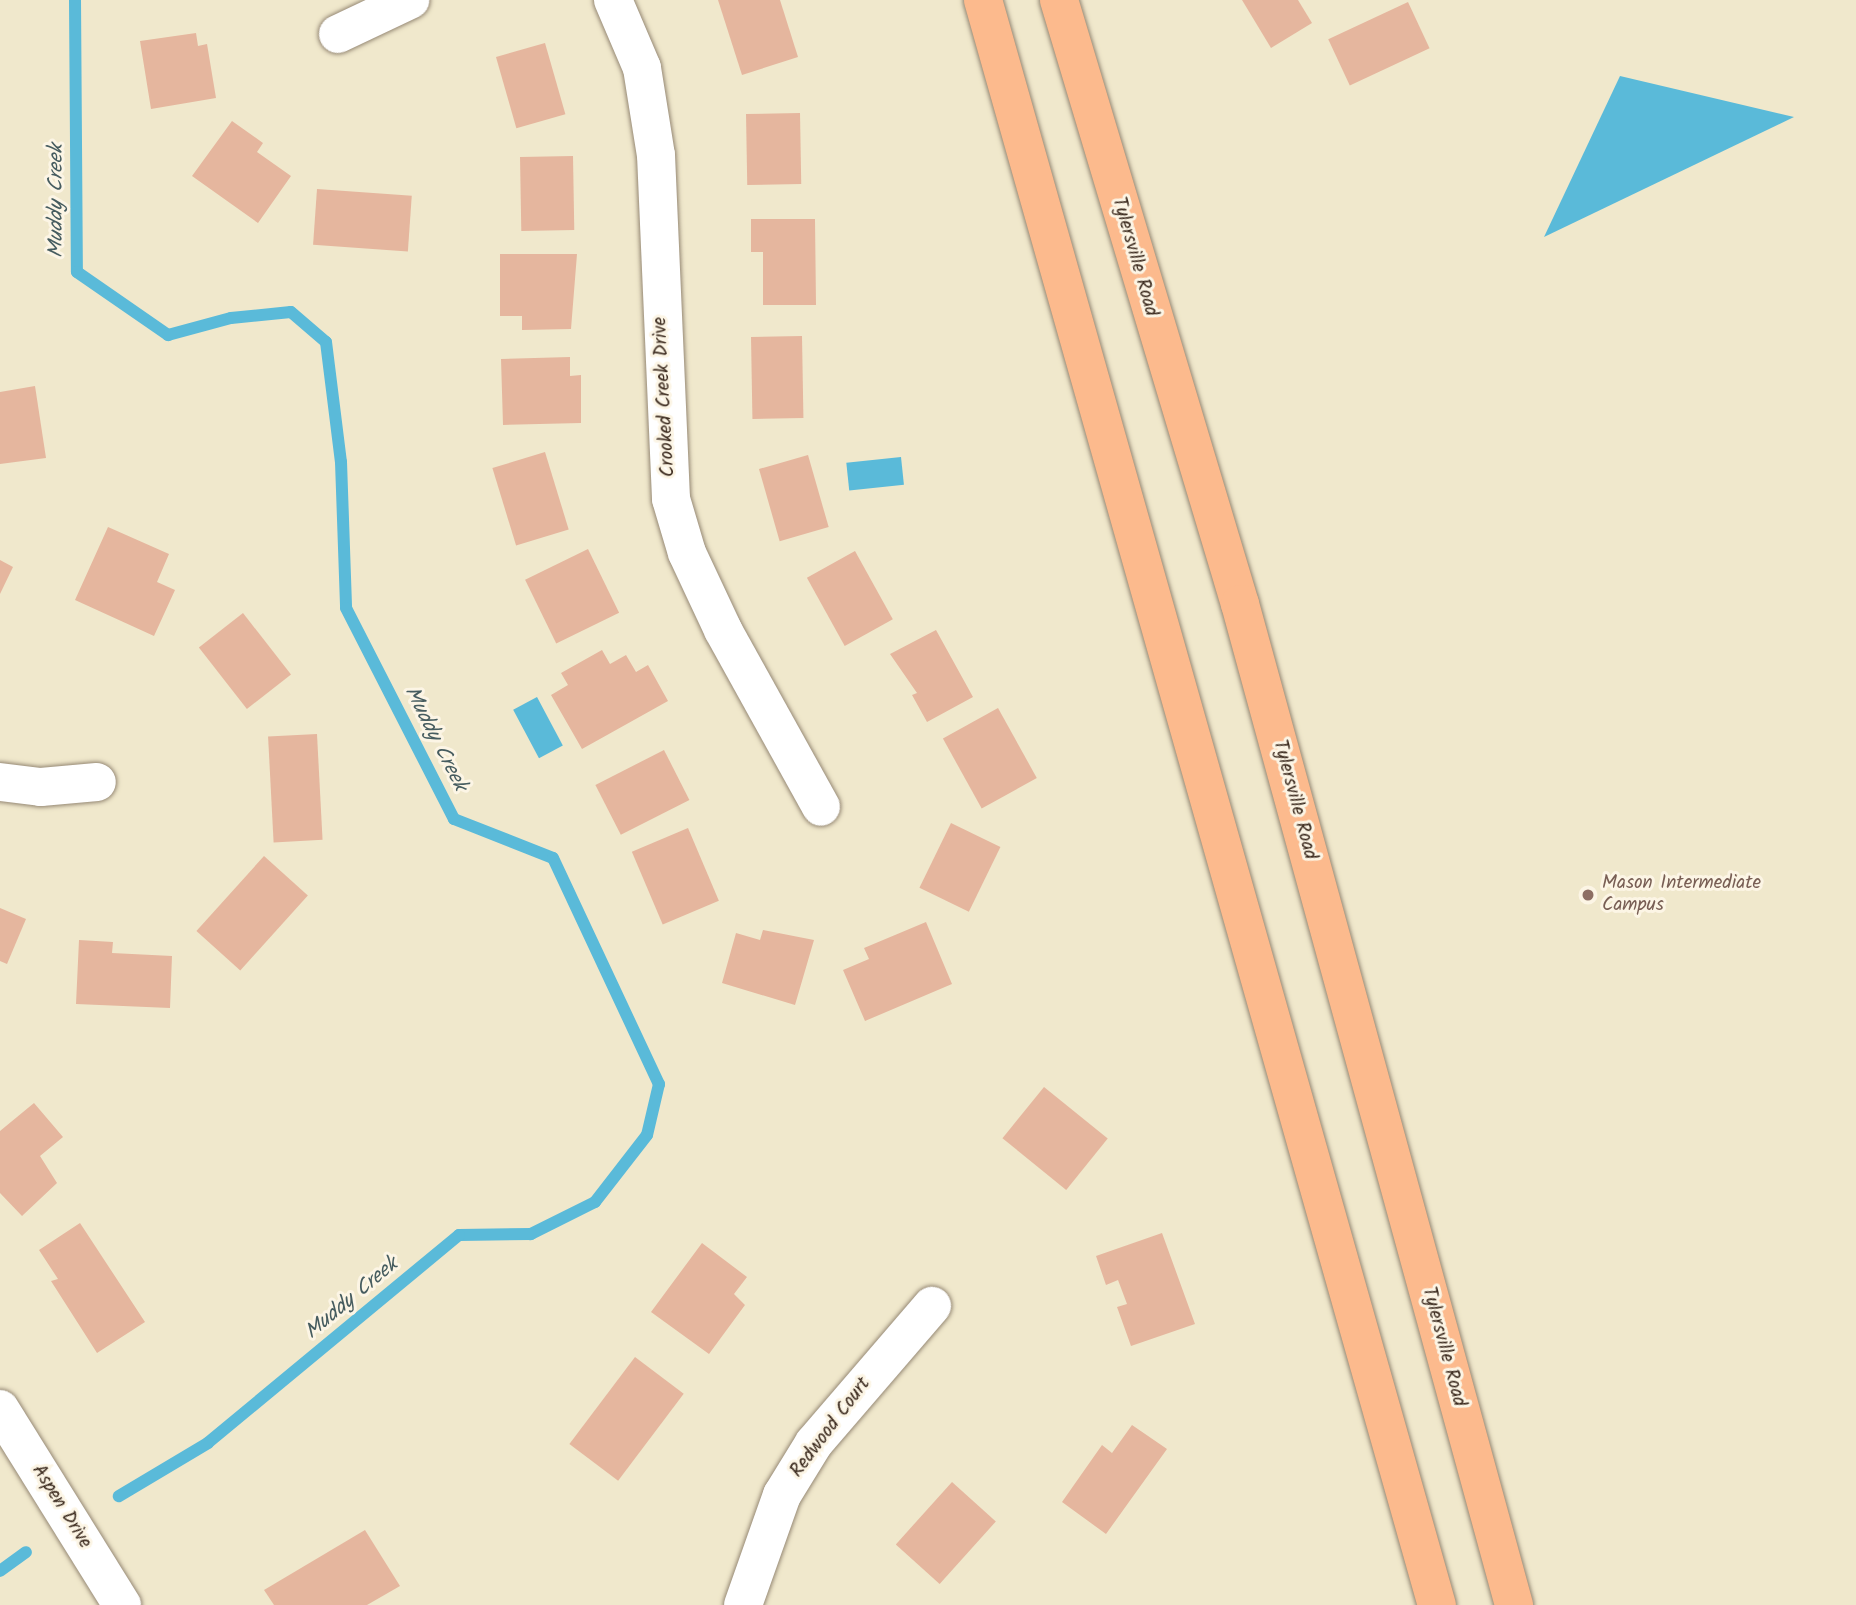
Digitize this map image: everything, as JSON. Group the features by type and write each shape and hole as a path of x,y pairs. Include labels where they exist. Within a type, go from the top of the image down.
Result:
{"main road":[{"path":"983,0 1437,1605"},
{"name":"Tylersville Road","path":"1059,0 1240,604 1514,1605"}],"street":[{"path":"338,34 410,0"},
{"name":"Crooked Creek Drive","path":"613,0 642,68 656,155 671,499 723,630 821,807"},
{"path":"0,782 41,787 97,782"},
{"name":"Redwood Court","path":"743,1605 782,1495 814,1443 932,1306"},
{"name":"Aspen Drive","path":"0,1409 122,1605"}],"water":[{"path":"1620,76 1794,117 1544,237"},
{"path":"901,457 904,485 849,491 846,463"},
{"path":"537,697 563,746 539,758 513,710"}],"building":[{"path":"718,0 780,0 798,57 742,75"},
{"path":"1242,0 1298,0 1312,23 1271,48"},
{"path":"1408,2 1430,48 1350,85 1328,39"},
{"path":"196,33 198,46 207,44 216,98 151,109 140,41"},
{"path":"545,43 565,114 516,128 496,57"},
{"path":"800,113 801,184 747,185 746,114"},
{"path":"232,121 263,143 257,152 291,176 258,223 192,176"},
{"path":"573,156 574,230 521,231 520,157"},
{"path":"317,189 412,196 408,251 313,245"},
{"path":"751,219 815,219 816,305 763,305 763,252 751,252"},
{"path":"500,254 577,254 571,329 522,330 522,316 500,316"},
{"path":"802,336 803,418 752,419 751,337"},
{"path":"570,357 570,376 581,375 581,423 503,425 501,359"},
{"path":"35,386 46,458 0,464 0,392"},
{"path":"545,452 569,529 516,546 492,468"},
{"path":"808,455 829,527 780,541 759,469"},
{"path":"108,527 169,554 157,582 175,590 154,636 75,600"},
{"path":"588,549 619,613 556,644 525,580"},
{"path":"855,551 893,619 845,646 807,578"},
{"path":"0,560 13,567 0,594"},
{"path":"243,613 291,674 247,709 199,647"},
{"path":"936,630 973,697 927,722 912,695 917,693 890,654"},
{"path":"602,650 610,664 626,655 636,672 648,665 668,701 582,749 551,695 568,685 561,673"},
{"path":"998,708 1037,778 982,809 943,739"},
{"path":"317,734 323,840 274,842 268,737"},
{"path":"664,750 689,800 621,835 595,785"},
{"path":"951,823 1000,847 969,912 919,888"},
{"path":"688,828 719,901 663,925 632,852"},
{"path":"264,856 308,895 240,971 196,931"},
{"path":"0,908 26,919 7,964 0,961"},
{"path":"926,922 952,984 865,1021 843,970 869,959 864,948"},
{"path":"763,930 814,940 795,1005 722,983 736,933 760,940"},
{"path":"79,940 113,942 112,953 172,956 170,1008 76,1004"},
{"path":"1044,1087 1108,1139 1066,1190 1002,1138"},
{"path":"34,1103 63,1137 40,1156 57,1183 22,1216 0,1193 0,1131"},
{"path":"80,1223 145,1322 97,1353 51,1281 58,1279 39,1250"},
{"path":"1162,1233 1195,1324 1131,1346 1117,1307 1127,1304 1118,1280 1106,1285 1096,1256"},
{"path":"702,1243 747,1277 734,1294 745,1305 709,1354 651,1312"},
{"path":"635,1357 684,1394 618,1481 569,1444"},
{"path":"1132,1425 1167,1449 1106,1534 1062,1502 1102,1445 1112,1453"},
{"path":"952,1482 996,1521 940,1584 896,1544"},
{"path":"365,1530 400,1586 367,1605 274,1605 264,1590"}],"waterway":[{"name":"Muddy Creek","path":"75,0 77,272 168,335 231,318 291,312 326,342 341,462 346,608 454,819 553,858 659,1084 647,1135 595,1202 531,1234 459,1235 208,1443 119,1496"},
{"name":"Muddy Creek","path":"0,1571 26,1552"}],"place":[{"name":"Mason Intermediate Campus","path":"1588,895"}]}
